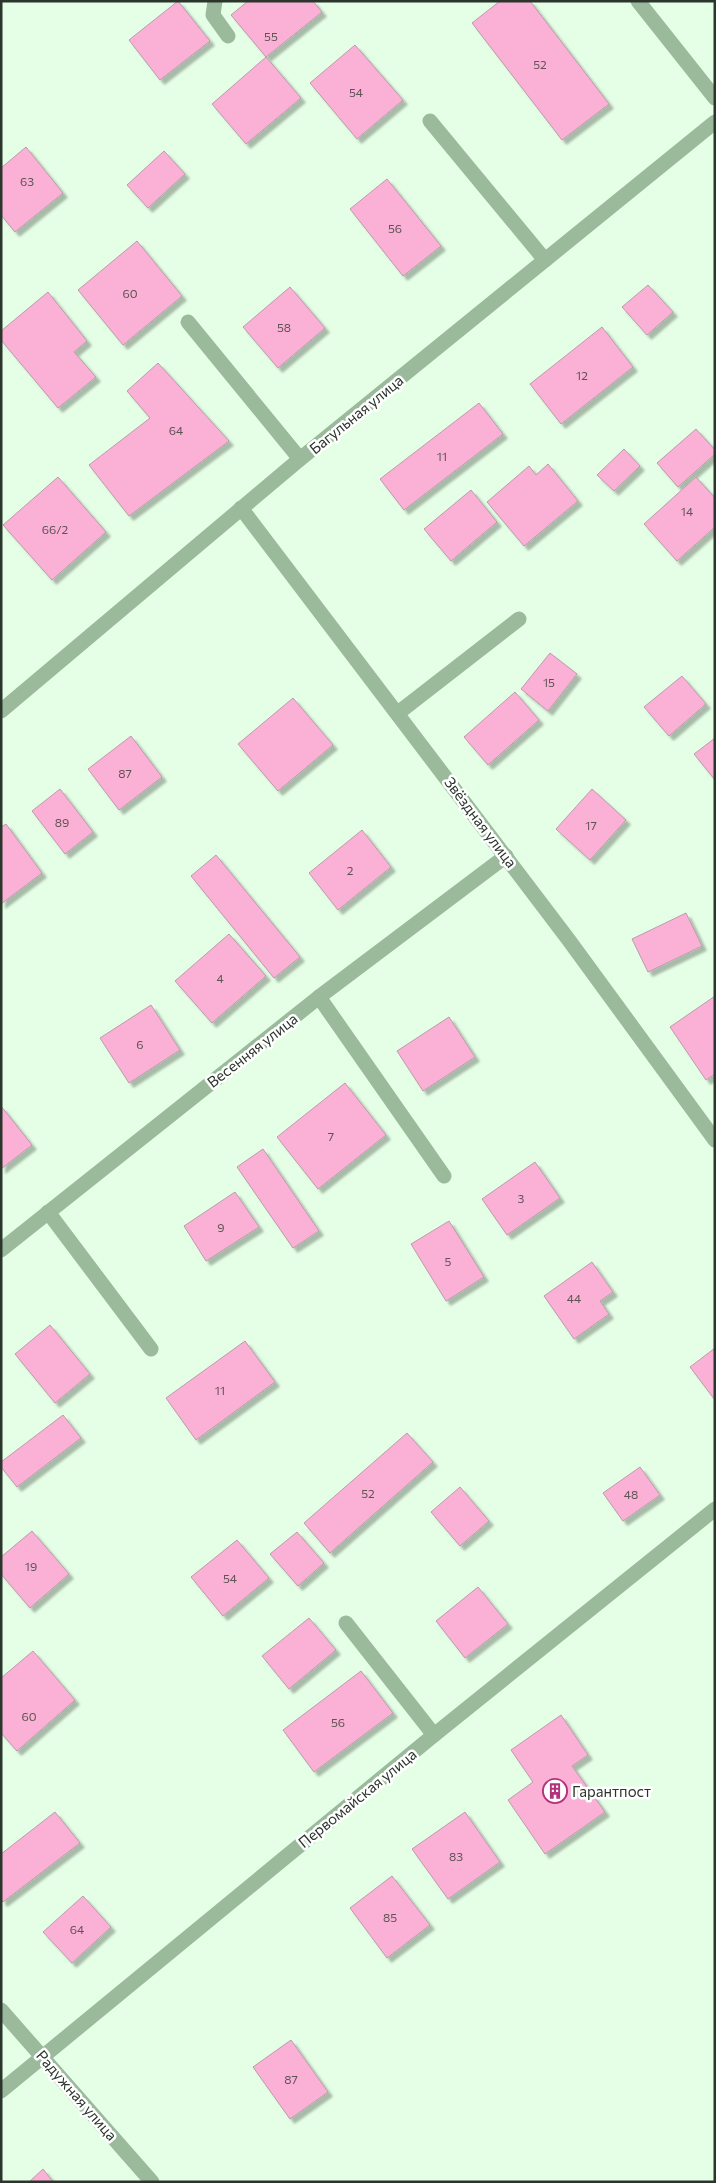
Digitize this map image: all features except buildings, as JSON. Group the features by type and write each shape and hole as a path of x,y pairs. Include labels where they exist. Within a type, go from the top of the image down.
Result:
{"street":[{"path":"215,1 213,15 228,36"},
{"path":"638,1 715,98"},
{"path":"430,121 545,260"},
{"name":"Багульная улица","path":"1,711 300,459 715,122"},
{"path":"188,322 300,459"},
{"name":"Звёздная улица","path":"241,508 506,856 715,1140"},
{"path":"398,714 519,619"},
{"name":"Весенняя улица","path":"1,1250 319,997 506,856"},
{"path":"319,997 444,1176"},
{"path":"48,1212 151,1349"},
{"name":"Первомайская улица","path":"1,2091 434,1735 715,1509"},
{"path":"346,1623 434,1735"},
{"name":"Радужная улица","path":"1,2010 152,2182"}],"place":[{"name":"Гарантпост","path":"555,1791"}]}
